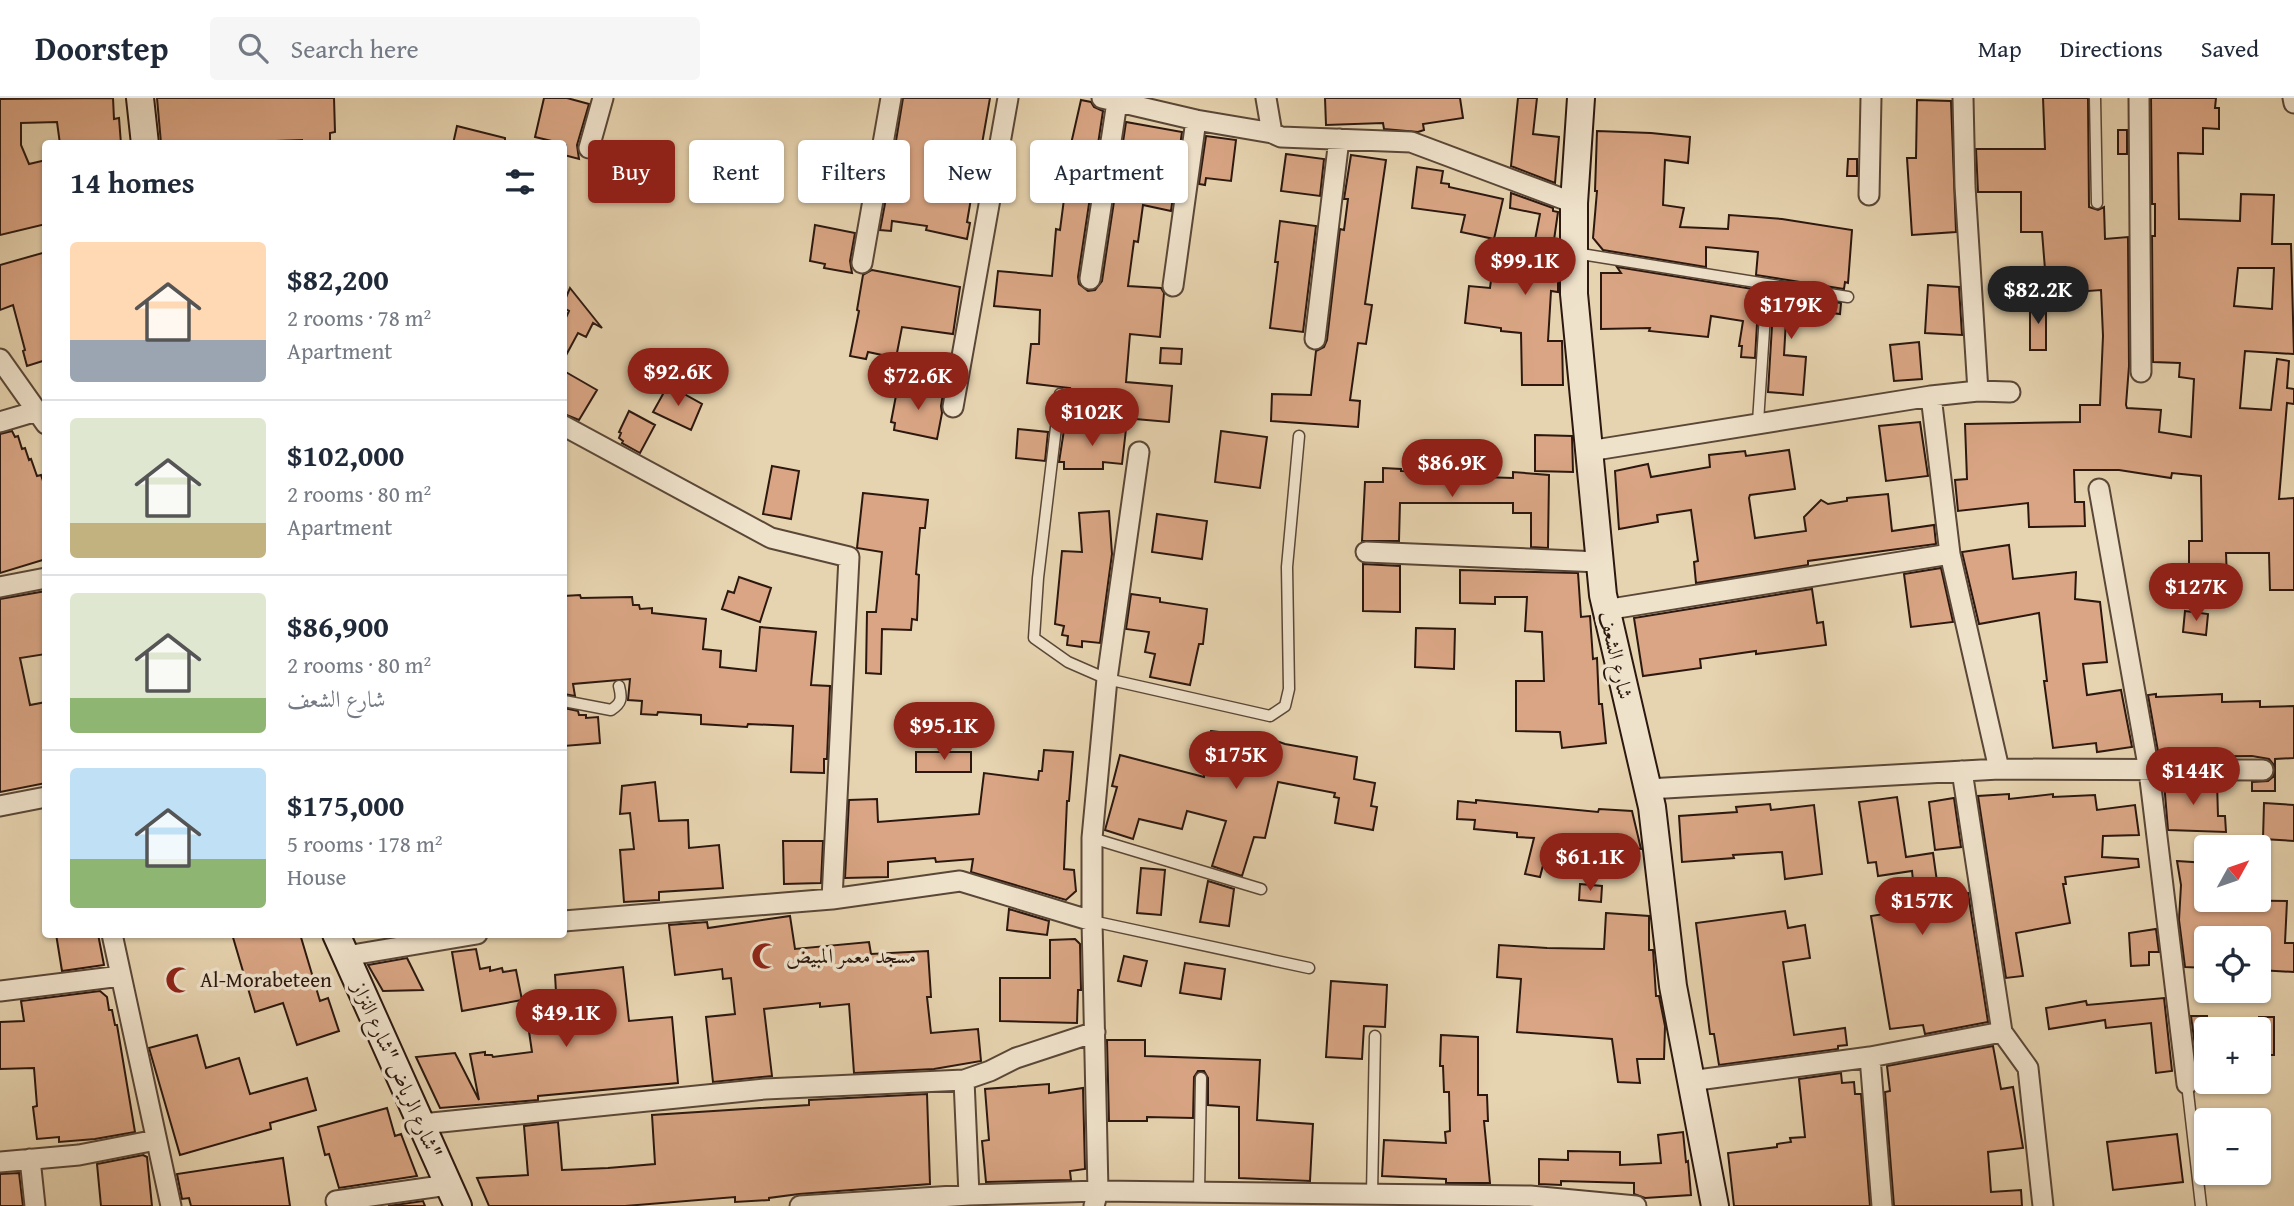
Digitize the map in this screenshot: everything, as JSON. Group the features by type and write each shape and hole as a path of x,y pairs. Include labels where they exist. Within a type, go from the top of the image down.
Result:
{"street":[{"path":"140,98 145,140"},
{"path":"591,140 603,98"},
{"path":"862,263 891,98"},
{"path":"953,407 1008,98"},
{"path":"1266,98 1272,133"},
{"name":"شارع الشعف","path":"1581,98 1574,203 1574,294 1599,562 1605,610 1648,789 1673,986 1714,1206"},
{"path":"1869,195 1871,98"},
{"path":"1963,98 1965,186 1978,391"},
{"path":"2139,98 2141,372"},
{"path":"2293,98 2294,103"},
{"path":"1090,279 1110,100 1281,137 1411,142 1574,203"},
{"path":"1173,286 1196,120"},
{"path":"1315,339 1339,139"},
{"path":"0,359 41,418 0,422"},
{"path":"1589,451 1931,396 1978,391 2010,392"},
{"path":"1931,396 1951,554 1999,769"},
{"path":"567,428 771,538 849,557 832,899"},
{"path":"1096,1198 1092,838 1107,679 1139,452"},
{"path":"2099,489 2149,771 2187,1084"},
{"path":"1366,552 1599,562"},
{"path":"1605,610 1951,554"},
{"path":"0,587 42,579"},
{"path":"1648,789 1999,769 2263,770"},
{"path":"1962,771 2002,1032 2028,1068 2043,1206"},
{"path":"0,806 42,798"},
{"path":"567,921 832,899 960,881 1091,921"},
{"path":"113,938 171,1206"},
{"path":"341,945 428,938"},
{"name":"شارع الرياض \"شارع النزاز\"","path":"341,945 453,1195"},
{"path":"0,991 121,976"},
{"path":"422,1124 765,1089 964,1080 1016,1058 1095,1032"},
{"path":"1690,1081 1870,1057 2002,1032"},
{"path":"1870,1057 1882,1206"},
{"path":"964,1080 969,1195"},
{"path":"0,1162 79,1155 156,1140"},
{"path":"30,1159 35,1206"},
{"path":"800,1206 969,1195 1096,1198 1199,1192 1530,1196 1636,1206"},
{"path":"336,1201 453,1195"}],"lane":[{"path":"2095,98 2096,203"},
{"path":"1574,253 1848,297"},
{"path":"1758,422 1768,284"},
{"path":"1060,394 1038,578 1034,638 1068,662 1107,679 1270,716 1285,706 1289,689 1287,567 1298,436"},
{"path":"567,702 611,710 618,706 621,700 619,686"},
{"path":"1092,838 1261,889"},
{"path":"1091,921 1309,968"},
{"path":"1372,1194 1376,1036"},
{"path":"1199,1192 1201,1078"},
{"path":"2187,1084 2201,1206"}],"building":[{"path":"113,98 114,119 119,118 121,140 59,140 57,122 21,123 21,145 29,164 42,161 42,225 0,235 0,99"},
{"path":"157,98 334,98 335,132 330,133 330,140 161,140"},
{"path":"544,98 567,98 589,104 577,145 579,159 567,156 567,140 535,137"},
{"path":"903,98 990,98 983,140 924,140 924,203 970,203 967,239 926,230 927,226 892,221 891,231 880,230 885,203 910,203 910,140 896,140"},
{"path":"1325,98 1460,98 1463,118 1423,124 1424,130 1418,132 1384,129 1383,123 1326,125"},
{"path":"1518,98 1537,98 1533,134 1559,137 1555,183 1511,166"},
{"path":"2043,98 2088,98 2089,207 2098,210 2104,207 2105,239 2128,237 2129,366 2126,405 2127,408 2161,410 2159,432 2191,437 2194,379 2179,377 2180,363 2153,362 2152,236 2155,236 2155,204 2152,204 2151,98 2216,98 2215,108 2219,108 2219,129 2203,128 2203,154 2178,153 2179,219 2240,221 2241,194 2274,195 2272,244 2291,244 2294,354 2245,351 2240,408 2271,410 2277,359 2289,361 2287,388 2294,389 2294,404 2287,403 2279,499 2294,498 2294,590 2270,590 2269,553 2226,553 2227,580 2189,581 2189,541 2202,541 2201,476 2172,473 2171,478 2119,470 2074,470 2075,502 2084,502 2085,526 2029,527 2028,503 1958,511 1955,480 1967,479 1965,424 2080,422 2080,405 2100,405 2103,336 2101,290 2047,294 2042,232 2021,232 2021,192 1978,192 1976,149 2045,149","holes":["2238,268 2274,268 2272,309 2234,306"]},
{"path":"1081,100 1091,102 1094,107 1103,111 1099,140 1072,140"},
{"path":"1917,100 1951,101 1956,232 1912,235 1907,158 1916,158"},
{"path":"1126,122 1182,132 1181,140 1123,140"},
{"path":"457,126 505,138 505,140 454,140"},
{"path":"2118,130 2127,130 2127,154 2118,154"},
{"path":"1597,131 1690,137 1688,163 1665,160 1663,205 1684,208 1680,227 1728,229 1729,215 1782,219 1852,230 1848,283 1845,282 1844,289 1756,275 1758,252 1706,247 1706,267 1603,250 1593,238 1597,191"},
{"path":"1206,136 1236,140 1231,181 1206,178 1205,185 1199,184"},
{"path":"1286,154 1324,159 1320,196 1281,191"},
{"path":"1351,155 1386,160 1365,304 1372,305 1366,344 1358,343 1350,400 1360,401 1358,427 1271,421 1272,394 1311,395 1316,351 1324,347 1327,340 1340,229 1344,230 1348,199 1344,199"},
{"path":"1848,159 1857,159 1857,176 1847,176"},
{"path":"1417,167 1443,171 1441,183 1449,184 1449,187 1503,199 1494,239 1461,232 1465,215 1412,208"},
{"path":"1511,193 1558,212 1553,247 1558,248 1558,292 1551,291 1548,341 1562,341 1563,385 1522,385 1521,333 1465,323 1469,286 1490,288 1496,243 1533,248 1540,214 1510,208"},
{"path":"1063,203 1089,203 1078,277 1079,284 1088,291 1095,290 1102,281 1114,203 1172,203 1171,211 1143,205 1138,242 1134,241 1128,286 1161,288 1164,293 1160,337 1130,334 1126,382 1172,386 1169,422 1124,418 1126,400 1069,393 1070,388 1027,383 1031,344 1039,344 1040,310 994,306 998,271 1052,276 1056,229 1060,230"},
{"path":"1280,221 1316,226 1303,332 1270,328"},
{"path":"815,225 855,233 850,261 852,273 824,268 825,264 810,261"},
{"path":"42,253 42,361 27,366 13,305 0,310 0,265"},
{"path":"1617,267 1759,290 1755,358 1741,357 1742,346 1739,346 1743,321 1711,316 1708,337 1649,331 1650,328 1601,329 1601,273 1621,273"},
{"path":"872,270 960,287 953,334 902,327 896,358 868,352 866,359 850,356 863,275"},
{"path":"1928,285 1959,287 1962,335 1925,333"},
{"path":"570,288 602,328 593,323 586,337 578,333 567,353 569,311 567,295"},
{"path":"1774,293 1841,303 1840,314 1810,310 1808,324 1786,320 1784,355 1806,357 1803,395 1768,392"},
{"path":"2030,303 2046,303 2046,350 2030,350"},
{"path":"1919,342 1922,379 1894,381 1890,345"},
{"path":"1161,348 1182,349 1181,364 1160,363"},
{"path":"567,373 597,390 579,420 567,415"},
{"path":"668,385 702,404 691,430 653,412"},
{"path":"898,385 943,394 937,439 894,430 895,423 891,422"},
{"path":"629,411 655,425 640,453 622,443 619,438"},
{"path":"1920,422 1928,476 1886,481 1879,426"},
{"path":"1018,429 1048,432 1045,461 1016,458"},
{"path":"1126,429 1122,464 1103,462 1103,469 1064,469 1064,462 1059,462 1064,430"},
{"path":"12,431 15,437 18,436 37,476 41,475 42,478 42,560 0,573 0,434"},
{"path":"1221,431 1267,437 1260,488 1215,482"},
{"path":"1535,435 1572,436 1573,472 1535,471"},
{"path":"1789,450 1795,489 1750,495 1755,538 1806,531 1804,517 1821,500 1828,504 1847,501 1847,498 1888,494 1892,531 1934,525 1936,544 1808,561 1808,565 1696,583 1694,562 1698,561 1691,510 1657,515 1658,522 1619,529 1615,471 1648,464 1651,477 1710,467 1709,455 1745,451 1746,456"},
{"path":"772,466 799,471 791,519 763,514"},
{"path":"1383,468 1452,472 1452,476 1513,478 1513,472 1549,475 1548,548 1531,547 1531,513 1513,513 1513,503 1400,503 1399,541 1362,541 1365,482 1383,482"},
{"path":"863,493 928,500 925,528 920,528 916,574 919,575 917,620 912,619 911,630 882,629 881,674 866,673 867,612 876,612 882,552 857,548"},
{"path":"1109,511 1112,554 1100,643 1082,641 1082,647 1067,645 1068,636 1062,635 1064,626 1055,624 1062,551 1082,552 1079,513"},
{"path":"1157,514 1207,521 1202,559 1152,552"},
{"path":"2009,545 2013,579 2076,572 2075,599 2100,602 2107,662 2083,664 2087,695 2121,690 2132,747 2097,752 2096,743 2053,748 2039,613 1979,624 1962,552"},
{"path":"1363,564 1400,566 1400,612 1363,611"},
{"path":"1941,568 1953,622 1911,627 1904,574"},
{"path":"1460,570 1578,573 1581,617 1590,616 1593,659 1597,658 1599,704 1602,704 1606,743 1562,748 1560,732 1516,731 1516,681 1544,681 1542,632 1525,631 1527,597 1495,597 1495,604 1460,603"},
{"path":"739,577 771,588 760,622 722,609 728,591 734,593"},
{"path":"1812,589 1817,623 1823,622 1826,645 1700,659 1701,668 1643,676 1634,618"},
{"path":"42,592 42,655 20,658 30,705 42,703 42,784 0,792 0,599"},
{"path":"1131,594 1160,598 1160,602 1207,609 1203,644 1199,644 1190,685 1150,677 1155,654 1145,652 1149,632 1126,629"},
{"path":"567,596 632,597 633,605 639,605 640,609 652,608 652,613 706,619 703,649 721,651 720,667 756,671 760,627 816,632 811,685 830,686 824,773 791,772 793,726 701,724 701,715 658,712 657,715 641,714 642,701 628,700 630,679 573,684 575,696 567,695"},
{"path":"2185,611 2208,614 2206,635 2183,632"},
{"path":"1416,628 1455,629 1454,669 1415,667"},
{"path":"2156,694 2156,697 2222,694 2222,702 2260,701 2260,707 2294,706 2294,758 2275,759 2275,791 2252,791 2252,782 2268,781 2274,776 2274,765 2269,759 2252,756 2159,757 2148,695"},
{"path":"567,709 578,711 579,715 586,715 586,718 598,717 600,743 567,746"},
{"path":"1211,731 1268,738 1285,744 1357,757 1354,779 1375,783 1371,806 1377,807 1373,830 1335,823 1339,798 1334,797 1335,793 1278,782 1265,838 1254,837 1242,876 1212,866 1226,821 1187,811 1182,829 1139,819 1133,839 1105,830 1117,787 1112,786 1120,755 1204,777"},
{"path":"1044,750 1073,752 1067,801 1064,869 1074,870 1076,891 1066,900 971,872 973,859 936,862 935,858 888,862 888,877 845,878 849,800 877,799 878,822 979,814 984,773 1038,780 1039,771 1042,771"},
{"path":"916,752 971,752 971,772 916,772"},
{"path":"655,782 659,821 688,820 689,848 719,845 723,888 659,892 659,900 624,902 620,850 634,849 630,813 620,814 622,786"},
{"path":"2164,782 2217,782 2218,816 2225,816 2226,832 2168,830"},
{"path":"2009,794 2009,799 2053,794 2053,797 2095,795 2097,810 2135,805 2139,835 2103,836 2102,857 2138,859 2139,867 2065,877 2066,884 2063,884 2070,923 2016,933 2023,976 2006,978 1978,796"},
{"path":"1897,797 1906,857 1933,853 1939,896 1968,893 1988,1022 1925,1034 1923,1025 1890,1029 1871,916 1916,909 1912,871 1878,876 1876,862 1868,863 1859,802"},
{"path":"1954,798 1961,847 1935,850 1929,802"},
{"path":"1476,800 1598,812 1599,809 1632,811 1641,849 1549,842 1540,877 1525,874 1534,838 1517,837 1517,833 1474,829 1475,820 1457,819 1458,801 1476,803"},
{"path":"2264,803 2294,805 2294,841 2272,840 2272,835 2263,835"},
{"path":"1770,804 1771,810 1814,805 1822,874 1785,879 1782,852 1682,862 1679,816 1737,812 1736,807"},
{"path":"783,841 823,841 821,883 784,884"},
{"path":"2177,861 2194,862 2194,912 2272,912 2272,901 2287,901 2285,943 2294,943 2294,972 2271,971 2271,926 2194,926 2194,967 2185,967 2179,920 2181,885"},
{"path":"1141,868 1165,870 1161,915 1137,913"},
{"path":"1208,881 1234,889 1229,926 1200,922"},
{"path":"1580,884 1602,886 1601,902 1579,900"},
{"path":"1009,909 1049,921 1047,935 1007,930"},
{"path":"1785,911 1788,928 1805,925 1810,958 1783,962 1794,1035 1845,1028 1847,1045 1838,1046 1838,1049 1719,1065 1714,1034 1710,1034 1696,923"},
{"path":"1606,913 1649,916 1649,950 1653,950 1656,996 1659,996 1665,1026 1664,1059 1637,1059 1640,1083 1618,1082 1612,1039 1517,1032 1521,979 1497,977 1499,945 1604,949"},
{"path":"790,916 795,949 869,942 871,954 928,951 931,997 927,997 931,1033 978,1029 981,1061 934,1069 854,1073 849,1004 820,1007 820,1003 764,1009 772,1076 713,1082 706,1017 735,1014 731,978 723,979 722,969 675,975 669,925 707,922 708,928"},
{"path":"2156,929 2159,952 2149,952 2149,965 2131,966 2129,933"},
{"path":"57,938 99,938 104,965 62,971"},
{"path":"233,938 301,938 320,1001 328,998 339,1031 297,1045 283,1003 255,1012"},
{"path":"1075,939 1080,944 1081,990 1078,990 1077,1023 1000,1021 1000,978 1050,978 1050,940"},
{"path":"476,949 480,969 490,967 490,971 502,968 503,972 516,970 522,1000 462,1011 452,952"},
{"path":"1124,956 1147,961 1141,986 1118,981"},
{"path":"407,958 423,990 383,991 368,965"},
{"path":"1185,963 1225,969 1221,999 1180,993"},
{"path":"623,967 629,1021 672,1017 678,1083 538,1096 538,1100 440,1108 416,1057 455,1053 479,1100 470,1054 485,1052 485,1055 493,1057 532,1052 524,997 556,992 555,975"},
{"path":"1331,981 1387,985 1385,1027 1364,1026 1362,1059 1326,1057"},
{"path":"100,991 107,997 109,1010 112,1010 117,1025 135,1132 59,1142 59,1137 37,1139 33,1107 37,1106 34,1068 0,1069 0,1022 24,1021 21,1001"},
{"path":"2164,998 2172,1071 2156,1073 2151,1023 2106,1028 2105,1020 2049,1029 2046,1008 2086,1001 2087,1005"},
{"path":"2191,1016 2207,1016 2194,1017 2194,1039"},
{"path":"2271,1017 2274,1017 2274,1055 2271,1055"},
{"path":"197,1035 206,1068 239,1058 250,1094 307,1078 316,1110 270,1123 271,1129 180,1155 149,1048"},
{"path":"1441,1035 1478,1037 1478,1095 1487,1095 1488,1121 1484,1121 1490,1183 1446,1183 1446,1179 1382,1176 1384,1140 1446,1143 1445,1132 1450,1131 1449,1092 1444,1092 1443,1066 1440,1066"},
{"path":"1107,1040 1145,1040 1145,1056 1260,1060 1257,1120 1313,1124 1310,1181 1239,1178 1239,1107 1208,1105 1208,1078 1204,1071 1198,1071 1194,1077 1193,1118 1147,1117 1147,1121 1109,1121"},
{"path":"1993,1046 2001,1089 2013,1087 2023,1148 1988,1152 1991,1192 2021,1190 2022,1206 1894,1206 1885,1092 1890,1091 1887,1066"},
{"path":"1841,1073 1842,1083 1854,1082 1855,1094 1861,1094 1870,1206 1734,1206 1728,1153 1777,1147 1777,1144 1791,1142 1790,1138 1805,1137 1799,1079"},
{"path":"1049,1084 1049,1093 1083,1088 1085,1169 1070,1171 1071,1180 986,1182 982,1141 989,1140 985,1089"},
{"path":"927,1094 930,1184 735,1202 735,1197 625,1206 489,1206 477,1178 528,1175 524,1126 558,1122 562,1170 608,1168 655,1164 652,1115 809,1105 809,1100"},
{"path":"387,1108 395,1136 401,1134 417,1176 339,1188 329,1154 325,1155 318,1127"},
{"path":"1683,1132 1691,1195 1645,1198 1634,1194 1634,1183 1561,1181 1561,1185 1539,1184 1539,1159 1568,1160 1568,1151 1620,1152 1620,1165 1661,1163 1658,1135"},
{"path":"2177,1134 2183,1182 2113,1190 2107,1142"},
{"path":"143,1155 147,1157 152,1206 101,1206 97,1164"},
{"path":"283,1158 290,1206 191,1206 189,1198 182,1199 177,1174"},
{"path":"19,1173 23,1206 0,1206 0,1174"},
{"path":"423,1201 425,1206 388,1206"}],"place":[{"name":"مسجد معمر المبيض","path":"765,956"},
{"name":"Al-Morabeteen","path":"179,980"}]}
